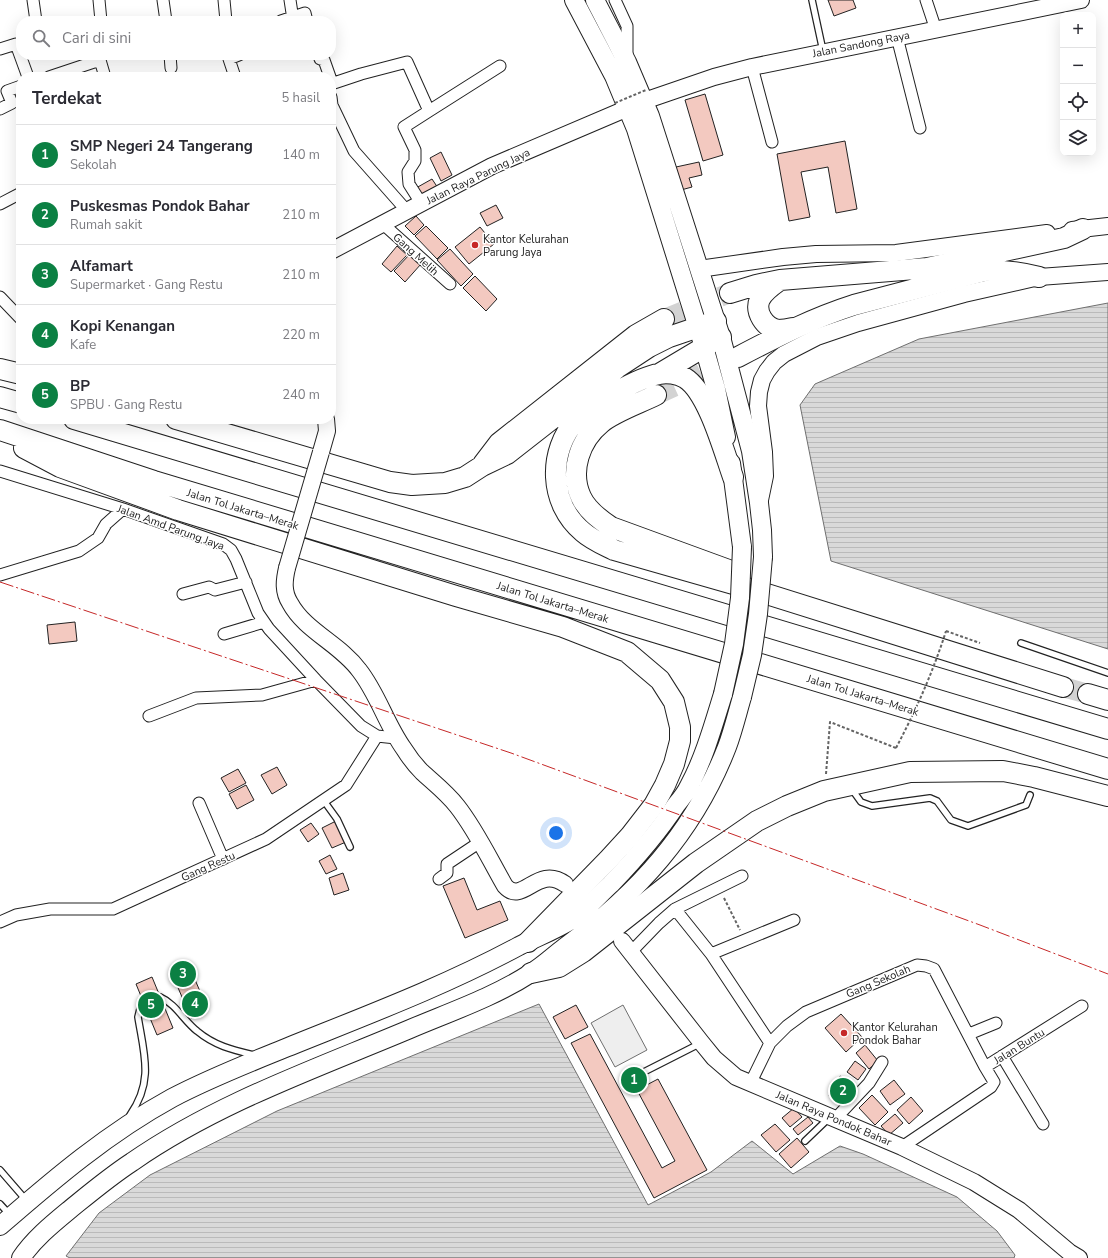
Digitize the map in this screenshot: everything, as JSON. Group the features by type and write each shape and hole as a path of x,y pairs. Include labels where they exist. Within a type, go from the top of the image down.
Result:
{"highway":[{"path":"730,293 756,285 780,280 927,268 1064,238 1083,228"},
{"path":"738,357 794,328 854,305 984,271 1004,270 1039,277"},
{"path":"780,280 765,292 759,300 759,314 767,326 778,330 794,328"},
{"path":"482,466 499,442 636,335 664,319"},
{"path":"710,333 659,374 624,389 591,408 577,419 561,444 556,458 557,491 563,507 572,521 583,532 614,550 754,590 1063,687"},
{"path":"193,424 397,483 412,485 445,483 465,477 482,466 507,454 617,368 649,347 669,337 710,333"},
{"path":"0,369 16,373"},
{"path":"659,374 678,375 685,378 697,389 710,413 733,477"},
{"path":"656,395 602,422 590,435 583,446 576,471 577,486 581,498 588,509 611,527 723,568 883,631"},
{"path":"0,397 16,402"},
{"path":"91,424 1108,729"},
{"name":"Jalan Tol Jakarta–Merak","path":"0,430 154,482 1108,769"},
{"path":"0,436 60,467 178,510 456,596 563,627 627,652 660,680 674,702 680,727 680,741 674,764 665,785 654,805 630,836 528,942"},
{"path":"263,515 456,596"},
{"path":"1088,694 1108,700"},
{"path":"531,973 558,967 583,952 696,863 757,822 787,806 824,791 910,772 1003,771 1034,777 1108,796"}],"main road":[{"path":"4,1215 28,1202 61,1173 121,1129 172,1098 262,1058 483,966 552,930 582,912 627,868 659,831 690,786 708,740 723,694 734,644 740,598 742,547 733,477 716,389 710,333 699,269 633,100 614,76 574,0"},
{"path":"21,1258 25,1251 49,1227 109,1177 142,1154 190,1125 246,1098 459,1009 496,992 531,973 608,913 653,869 691,818 709,786 727,747 742,697 752,655 758,614 763,557 759,503 751,451 636,129 627,62 595,0"}],"street":[{"path":"33,0 35,16"},
{"path":"98,0 100,16"},
{"path":"163,0 165,16"},
{"path":"224,0 226,16"},
{"path":"290,0 292,13"},
{"path":"614,0 627,26 627,62"},
{"path":"926,0 936,30"},
{"name":"Jalan Sandong Raya","path":"633,100 752,67 936,30 1061,2 1081,0"},
{"path":"296,16 304,13 305,16"},
{"path":"897,37 920,128"},
{"path":"0,49 16,44"},
{"path":"22,60 26,72"},
{"path":"63,72 100,60 104,72"},
{"path":"170,60 171,68"},
{"path":"229,60 233,72"},
{"path":"324,60 328,72"},
{"path":"336,80 407,62 429,111"},
{"path":"414,207 408,172 415,161 415,150 404,127 500,66"},
{"path":"752,67 772,142"},
{"path":"0,109 12,103 7,91 16,88"},
{"name":"Jalan Raya Parung Jaya","path":"336,248 492,166 633,100"},
{"path":"336,113 354,151 414,207"},
{"path":"1,202 16,195"},
{"name":"Gang Melih","path":"383,224 450,284"},
{"path":"699,269 783,257 816,254 896,253 1108,226"},
{"path":"759,503 765,476 764,452 758,406 759,392 762,380 774,362 795,347 858,323 964,294 1039,277 1108,272"},
{"path":"0,297 16,314"},
{"path":"326,424 327,431 284,580 285,592 290,603 298,615 344,653 359,670 380,703 396,738 421,771 457,805 505,886 511,892 520,892 542,879 548,878 560,880 565,884"},
{"name":"Jalan Amd Parung Jaya","path":"0,471 123,509 223,544 231,550 236,559 258,613 264,622 316,680 361,726 377,736 396,738"},
{"path":"0,575 79,551 98,538 106,524 123,509"},
{"path":"183,594 209,587 215,590 246,582"},
{"path":"224,634 264,622"},
{"path":"149,716 196,698 255,697 316,680"},
{"name":"Gang Restu","path":"0,922 16,915 50,909 113,909 266,839 346,785 377,736"},
{"path":"199,803 223,859"},
{"path":"439,879 447,873 447,864 480,842"},
{"path":"626,946 659,923 675,909 742,876"},
{"path":"675,909 711,954 770,1043"},
{"path":"711,954 794,920"},
{"name":"Jalan Raya Pondok Bahar","path":"626,946 714,1058 736,1077 902,1147 974,1182 1019,1210 1069,1252 1079,1258"},
{"name":"Gang Sekolah","path":"750,1084 770,1043 787,1026 806,1012 917,965 934,969 985,1067"},
{"name":"Jalan Buntu","path":"902,1147 991,1087 994,1082 985,1067 1082,1006"},
{"path":"969,1034 996,1023"},
{"path":"1002,1056 1043,1124"},
{"path":"833,1117 869,1083 882,1062"}],"lane":[{"path":"812,0 823,52"},
{"path":"1021,644 1108,673"},
{"path":"849,785 861,802 872,806 930,798 937,802 951,820 968,826 1026,805 1030,796"},
{"path":"324,801 336,819 350,847"},
{"path":"160,997 168,1000 185,1020 197,1031 212,1041 226,1048 262,1058"},
{"path":"121,1129 136,1106 143,1090 146,1070 138,1017 140,1009 144,1004"},
{"path":"632,1078 701,1042"},
{"path":"805,1141 833,1117"},
{"path":"0,1170 28,1202"}],"path":[{"path":"824,791 830,722 896,748 937,661 946,631"},
{"path":"718,888 744,940"}],"shaded area":[{"path":"1108,303 1108,649 831,561 800,405 815,384 919,339"},
{"path":"539,1004 648,1205 711,1172 752,1141 793,1174 840,1146 863,1154 957,1197 997,1231 1015,1255 1014,1258 70,1258 66,1256 99,1213 150,1175 277,1111"},
{"path":"623,1005 647,1050 615,1067 591,1023"}],"building":[{"path":"828,0 853,0 856,8 834,16"},
{"path":"705,94 723,155 703,161 685,100"},
{"path":"845,141 857,209 836,213 828,167 801,172 810,217 789,221 777,154"},
{"path":"441,152 452,175 441,181 430,158"},
{"path":"699,162 702,175 689,178 692,187 681,190 676,167"},
{"path":"432,179 438,188 422,198 416,188"},
{"path":"496,205 503,218 487,226 480,213"},
{"path":"416,216 424,225 414,235 405,226"},
{"path":"426,226 448,248 437,259 415,236"},
{"name":"Kantor Kelurahan Parung Jaya","path":"480,227 494,244 469,264 455,247"},
{"path":"397,246 407,255 391,272 382,264"},
{"path":"450,249 473,274 461,286 437,260"},
{"path":"410,254 421,264 405,282 394,271"},
{"path":"475,276 497,299 486,311 463,288"},
{"path":"75,622 77,641 49,644 47,625"},
{"path":"277,767 287,785 272,794 261,775"},
{"path":"238,769 246,783 229,792 221,778"},
{"path":"246,785 254,800 237,809 229,794"},
{"path":"336,821 346,842 332,848 322,828"},
{"path":"311,823 319,834 308,842 300,830"},
{"path":"330,855 337,869 326,874 319,861"},
{"path":"343,873 349,890 334,895 329,878"},
{"path":"464,878 477,910 500,901 508,920 465,938 443,886"},
{"path":"190,968 208,1010 191,1018 173,976"},
{"path":"152,977 173,1028 157,1035 136,984"},
{"path":"576,1005 588,1027 565,1039 553,1017"},
{"name":"Kantor Kelurahan Pondok Bahar","path":"841,1014 862,1037 846,1052 825,1028"},
{"path":"590,1034 662,1168 675,1161 637,1090 658,1079 707,1170 654,1198 571,1043"},
{"path":"865,1045 878,1061 869,1069 856,1053"},
{"path":"855,1061 866,1069 858,1080 847,1072"},
{"path":"840,1076 857,1086 847,1106 829,1096"},
{"path":"894,1080 905,1094 890,1105 880,1091"},
{"path":"872,1095 888,1112 875,1125 859,1108"},
{"path":"911,1097 923,1111 909,1124 897,1110"},
{"path":"794,1108 802,1117 790,1127 782,1118"},
{"path":"895,1114 903,1123 889,1135 881,1126"},
{"path":"808,1117 813,1123 798,1135 793,1129"},
{"path":"775,1124 790,1140 776,1152 761,1135"},
{"path":"797,1138 809,1152 791,1168 779,1154"}],"tunnel":[{"path":"664,319 730,293"},
{"path":"656,395 727,362"},
{"path":"1063,687 1088,694"}],"power":[{"path":"0,582 511,753 980,925 1108,974"}],"place":[{"name":"Kantor Kelurahan Parung Jaya","path":"475,245"},
{"name":"Alfamart","path":"183,974"},
{"name":"Kopi Kenangan","path":"195,1004"},
{"name":"BP","path":"151,1005"},
{"name":"Kantor Kelurahan Pondok Bahar","path":"844,1033"},
{"name":"SMP Negeri 24 Tangerang","path":"634,1080"},
{"name":"Puskesmas Pondok Bahar","path":"843,1091"}]}
